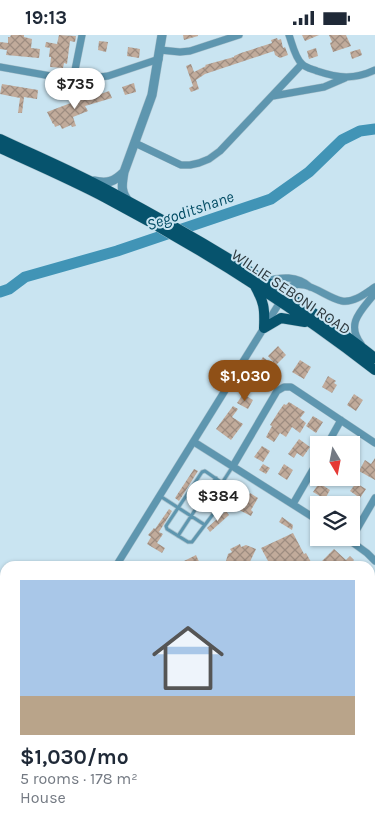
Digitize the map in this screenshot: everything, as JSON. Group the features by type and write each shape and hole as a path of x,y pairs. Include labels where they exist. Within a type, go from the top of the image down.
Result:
{"main road":[{"path":"0,139 129,202 146,216"},
{"path":"0,148 146,216 216,255"},
{"name":"WILLIE SEBONI ROAD","path":"216,255 264,281 314,324 375,370"},
{"name":"WILLIE SEBONI ROAD","path":"216,255 253,283 282,297 375,358"},
{"path":"253,283 265,307 264,328"},
{"path":"264,328 281,318 314,324"}],"street":[{"path":"73,80 82,35"},
{"path":"129,202 123,195 122,189 124,172 152,95 162,35"},
{"path":"0,67 73,80 108,76 160,55 190,51 239,35"},
{"path":"289,35 302,64 333,76 345,78"},
{"path":"135,143 181,165 190,165 209,159 220,151 302,64"},
{"path":"272,96 324,87 345,78 375,70"},
{"path":"87,180 109,183 124,172"},
{"path":"264,281 292,278 304,281 310,287"},
{"path":"119,561 264,328 286,289 292,285 310,287 343,301 361,297 375,287"},
{"path":"366,351 356,337 353,327 356,318 375,293"},
{"path":"233,466 277,391 284,387 291,387 375,443"},
{"path":"332,436 341,420"},
{"path":"194,442 310,515"},
{"path":"293,504 310,475"},
{"path":"360,520 375,497"},
{"path":"358,546 368,553 375,561"}],"lane":[{"path":"222,483 233,466"},
{"path":"202,472 207,472 222,483 228,487 229,493 190,542 166,528 177,507 202,472"},
{"path":"178,536 216,478"},
{"path":"160,496 205,525"}],"building":[{"path":"11,35 24,35 24,37 32,39 31,48 40,49 39,58 6,55 7,50 0,49 0,42 8,43 8,37"},
{"path":"59,35 76,36 75,42 70,41 67,64 64,63 63,68 50,67 50,48 45,47 46,42 57,44"},
{"path":"183,35 198,35 198,36 184,40"},
{"path":"302,35 319,35 305,41"},
{"path":"329,35 346,35 351,46 333,52"},
{"path":"277,38 278,40 281,39 283,48 285,47 288,55 280,58 275,55 274,51 205,74 196,80 199,89 191,92 189,88 193,86 186,66 191,64 194,72 205,65 272,43 271,40"},
{"path":"99,41 108,42 106,52 98,50"},
{"path":"128,47 140,49 139,58 127,56"},
{"path":"316,48 318,56 309,59 307,51"},
{"path":"360,49 362,55 352,59 350,52"},
{"path":"134,83 136,92 125,95 122,87"},
{"path":"2,84 38,90 37,99 24,97 22,113 18,113 20,98 0,94"},
{"path":"109,91 112,98 85,106 88,111 73,117 76,126 72,127 71,125 62,129 60,125 55,127 47,112 92,95 92,97"},
{"path":"278,346 286,355 276,365 268,356"},
{"path":"263,357 268,361 260,373 255,370"},
{"path":"300,360 311,367 304,379 292,372"},
{"path":"258,374 268,380 260,390 254,386"},
{"path":"328,376 336,381 334,383 337,385 332,393 322,387"},
{"path":"243,394 253,400 248,409 237,403"},
{"path":"354,394 363,400 356,411 347,405"},
{"path":"289,402 305,412 300,418 306,423 300,433 292,427 286,437 280,433 274,442 266,437 272,426 270,425 284,404 286,405"},
{"path":"233,406 238,409 232,417 243,424 231,440 216,429"},
{"path":"313,416 323,422 316,433 306,426"},
{"path":"299,439 310,447 303,457 297,453 294,458 288,454"},
{"path":"262,446 270,451 263,462 254,457"},
{"path":"375,458 375,480 360,472 365,460 371,464"},
{"path":"263,464 270,468 266,474 259,470"},
{"path":"284,464 293,470 287,480 278,474"},
{"path":"194,469 198,471 179,501 175,498"},
{"path":"360,485 366,489 360,498 360,496 350,491 354,486"},
{"path":"317,486 324,486 330,490 327,496 320,496 313,492"},
{"path":"250,493 258,498 251,510 253,512 251,516 239,510"},
{"path":"169,509 172,511 159,532 163,534 157,543 165,548 162,553 147,544 151,537 148,535 155,529"},
{"path":"226,511 229,515 210,532 207,528"},
{"path":"282,517 293,525 292,530 279,522"},
{"path":"293,533 304,554 306,553 310,561 268,561 261,548"},
{"path":"240,544 241,547 246,545 256,549 250,561 226,561 228,554 232,552 230,549"},
{"path":"334,549 346,560 350,556 354,560 353,561 322,561"},
{"path":"196,555 199,561 184,561"}],"waterway":[{"name":"Segoditshane","path":"0,292 9,289 25,277 117,251 271,199 309,172 342,140 360,131 375,129"}]}
